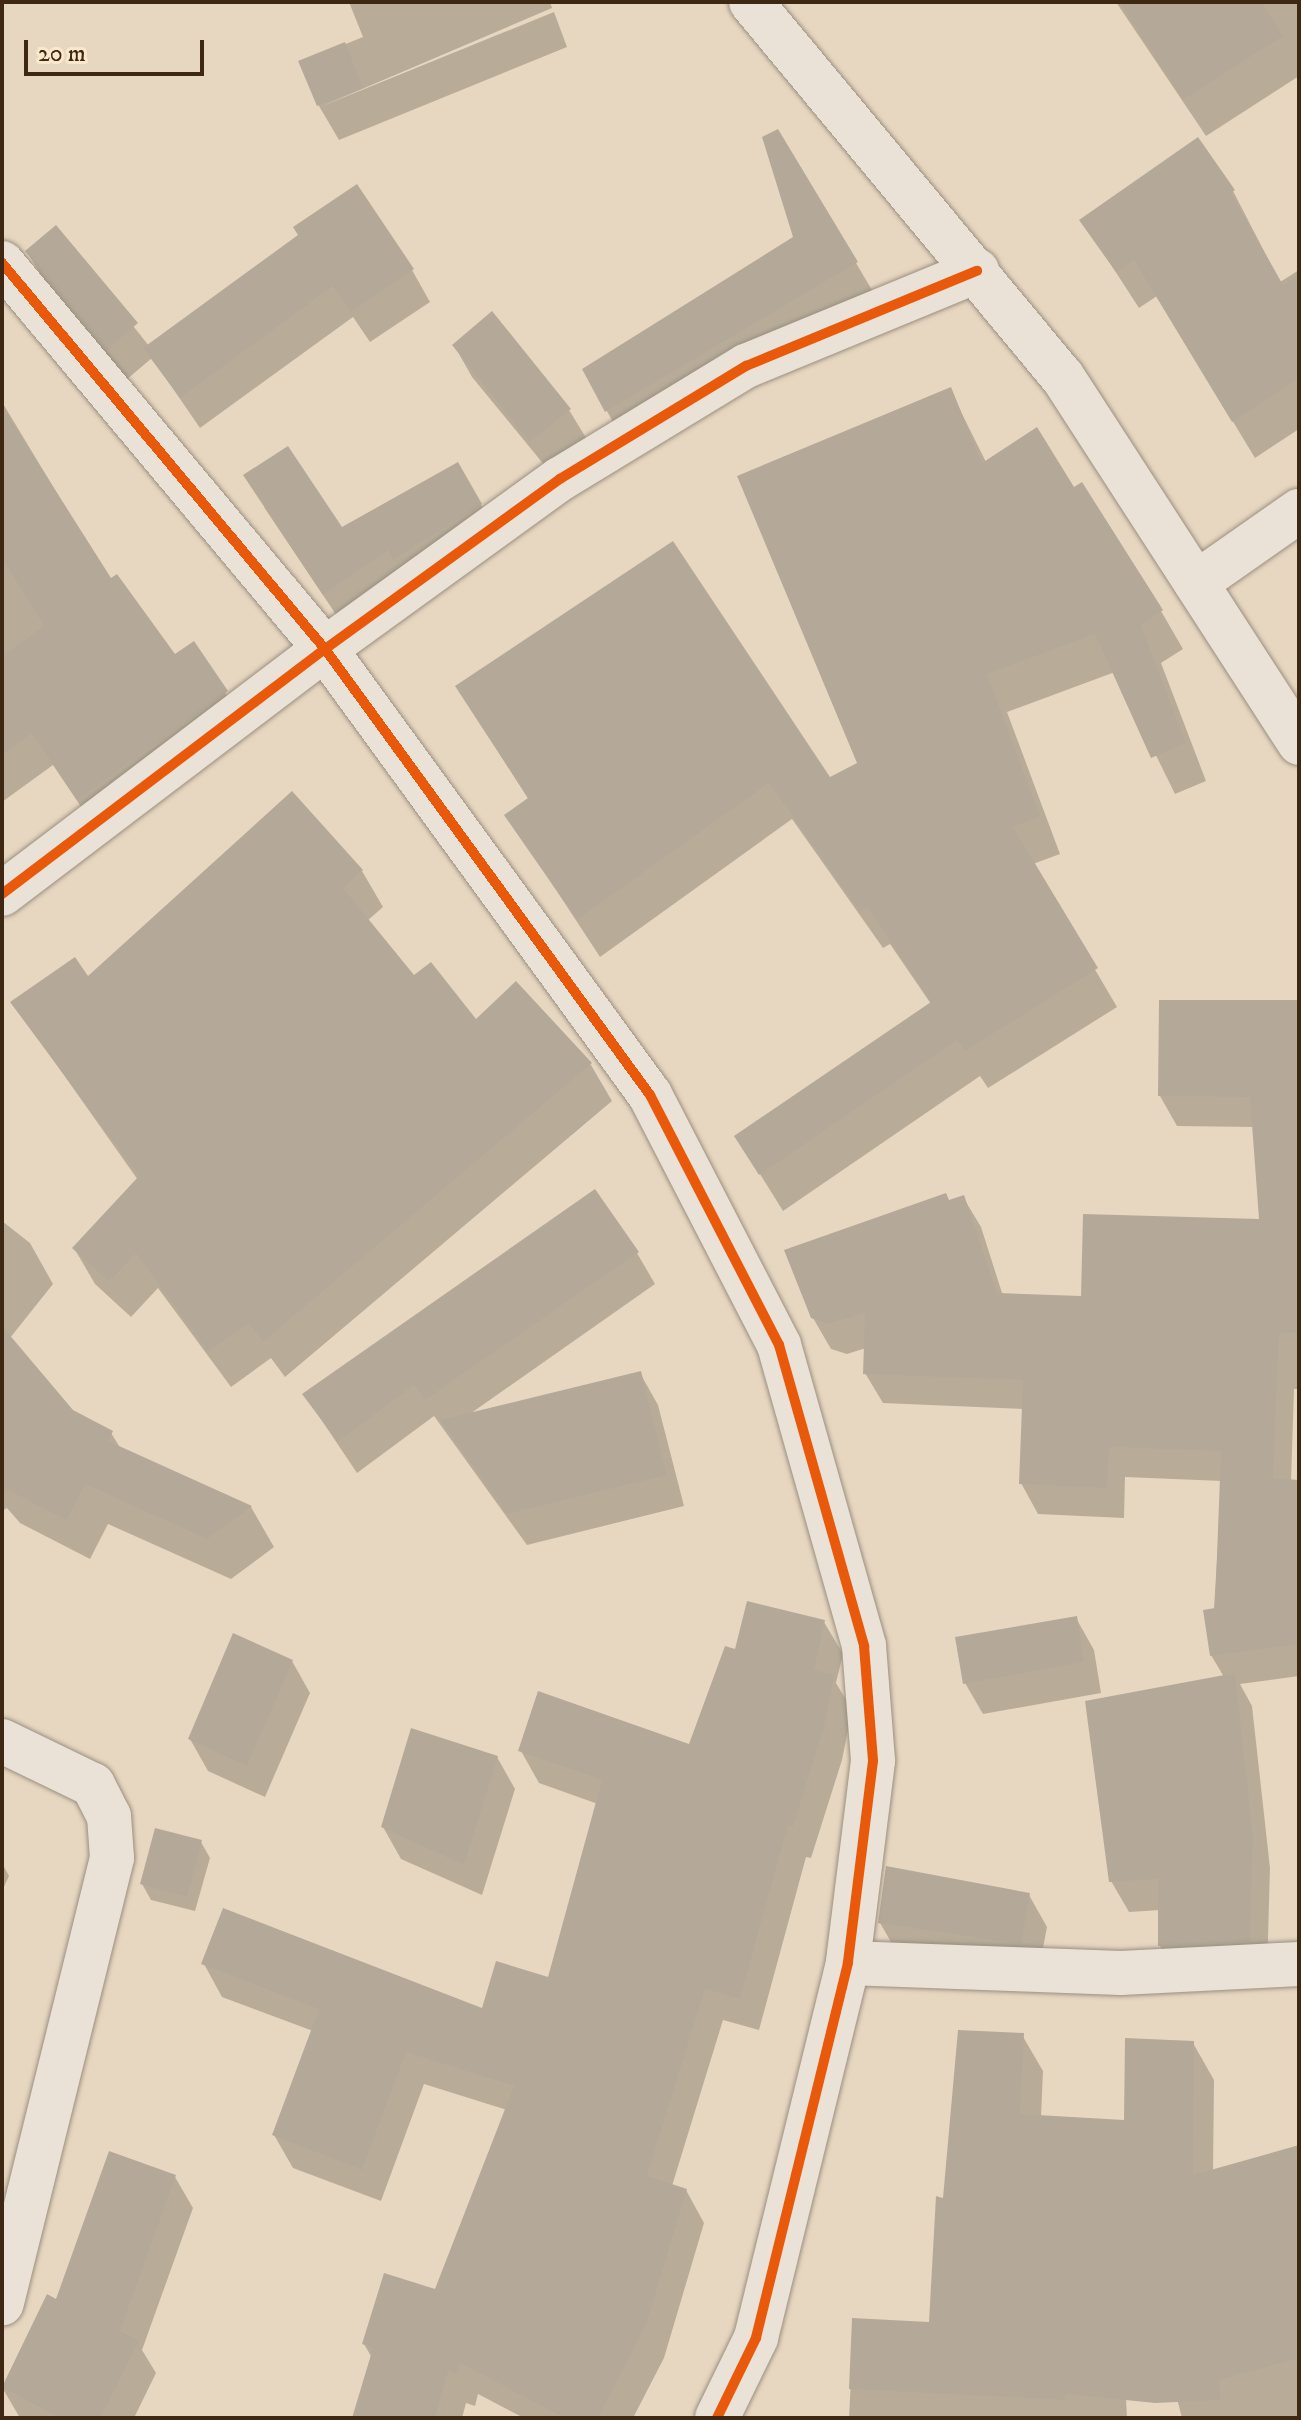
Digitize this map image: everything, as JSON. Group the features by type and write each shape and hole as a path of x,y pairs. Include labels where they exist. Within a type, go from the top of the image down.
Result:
{"street":[{"path":"751,2 1062,376 1299,743"},
{"path":"2,263 325,649 650,1095 779,1345 864,1646 873,1761 848,1963 756,2338 717,2418"},
{"path":"2,894 325,649 560,479 746,366 977,271"},
{"path":"1196,583 1299,511"},
{"path":"2,1741 93,1785 109,1816 112,1858 2,2304"},
{"path":"848,1963 1121,1973 1299,1964"}],"building":[{"path":"1119,2 1262,2 1283,36 1183,100"},
{"path":"345,42 363,88 317,106 298,61"},
{"path":"778,129 858,262 605,412 582,369 793,237 762,137"},
{"path":"1198,137 1235,190 1231,193 1283,285 1299,274 1299,378 1232,422 1134,260 1116,272 1079,220"},
{"path":"357,184 414,269 351,312 333,286 180,398 143,348 298,235 293,227"},
{"path":"56,225 138,323 107,350 25,251"},
{"path":"492,311 571,409 530,442 452,345"},
{"path":"951,387 982,463 1037,427 1074,487 1082,482 1163,610 1141,625 1186,743 1151,758 1095,634 987,674 1040,816 1013,827 1098,968 965,1051 957,1040 759,1175 734,1136 931,1002 867,907 860,912 769,783 577,920 504,815 528,798 455,686 673,541 830,777 857,763 737,476"},
{"path":"2,406 111,578 117,574 175,654 194,641 228,691 77,800 32,733 2,755 2,656 44,626 2,558"},
{"path":"288,446 342,527 458,462 482,504 393,560 388,550 323,595 243,475"},
{"path":"292,791 363,870 343,888 414,975 431,962 476,1019 516,981 592,1063 263,1342 249,1323 208,1352 136,1253 109,1282 72,1248 139,1176 10,1002 75,957 88,976"},
{"path":"1159,1000 1299,1000 1299,1332 1279,1334 1273,1478 1299,1480 1299,1644 1210,1656 1203,1610 1215,1608 1221,1451 1109,1447 1107,1488 1019,1484 1023,1380 863,1374 865,1313 828,1324 811,1318 784,1250 946,1193 949,1200 964,1195 997,1293 1081,1296 1083,1214 1259,1219 1250,1097 1158,1096"},
{"path":"595,1189 639,1252 425,1400 414,1385 338,1442 302,1394"},
{"path":"2,1326 73,1410 113,1431 108,1441 252,1506 207,1539 85,1484 67,1520 2,1487"},
{"path":"641,1371 667,1475 507,1514 440,1420"},
{"path":"747,1601 825,1620 814,1670 834,1675 824,1727 793,1827 788,1825 740,1999 705,1989 647,2176 687,2189 646,2325 598,2418 565,2418 460,2363 457,2374 448,2371 435,2418 352,2418 373,2348 362,2344 384,2273 435,2289 514,2086 406,2052 362,2170 272,2135 319,2009 201,1964 223,1908 482,2008 496,1961 548,1977 602,1780 518,1751 538,1691 689,1744 725,1646 735,1649"},
{"path":"1077,1616 1084,1662 963,1684 955,1637"},
{"path":"233,1633 293,1660 247,1766 188,1739"},
{"path":"1235,1673 1253,1836 1250,1941 1158,1946 1158,1879 1109,1882 1085,1701"},
{"path":"411,1728 498,1756 464,1865 381,1827"},
{"path":"155,1828 202,1840 187,1897 140,1884"},
{"path":"886,1866 1030,1893 1021,1944 878,1923"},
{"path":"958,2030 1024,2033 1020,2114 1124,2120 1125,2038 1194,2041 1193,2175 1299,2145 1299,2358 1219,2380 1221,2400 1155,2403 1066,2394 1065,2400 849,2389 852,2318 929,2322 936,2196 943,2198"},
{"path":"109,2151 176,2175 120,2331 139,2340 101,2418 60,2418 2,2387 47,2294 56,2299"}],"cycle path":[{"path":"2,263 325,649 650,1095 779,1345 864,1646 873,1761 848,1963 756,2338 717,2418"},
{"path":"2,894 325,649 560,479 746,366 977,271"}]}
